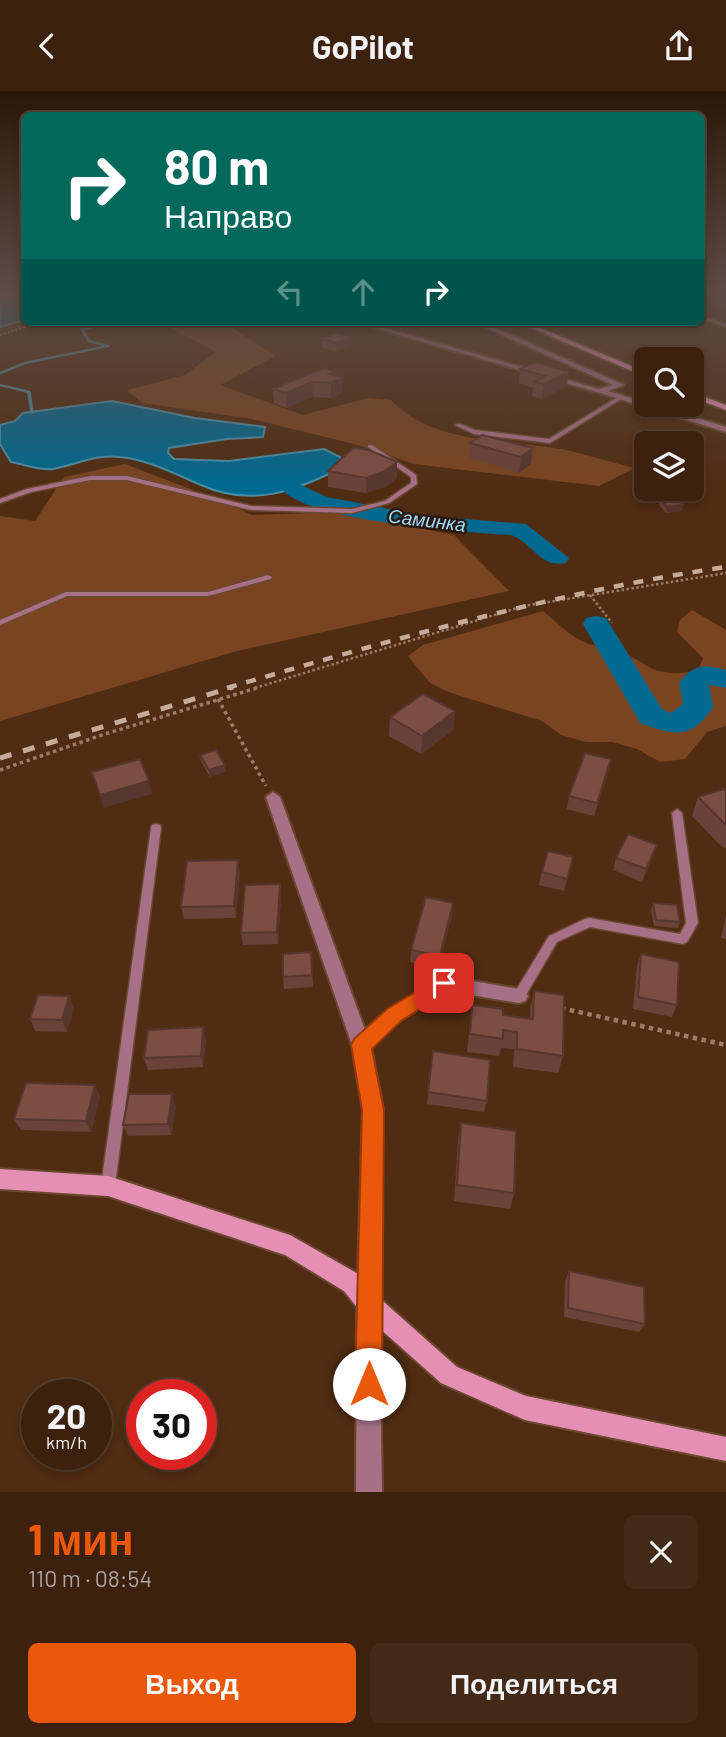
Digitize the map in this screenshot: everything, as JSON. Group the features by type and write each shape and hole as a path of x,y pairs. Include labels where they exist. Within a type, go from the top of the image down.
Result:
{"street":[{"path":"478,356 726,430"},
{"path":"554,356 620,385 599,391"},
{"path":"602,356 634,370"},
{"path":"704,399 726,408"},
{"path":"273,797 361,1045 373,1110 368,1303 369,1492"},
{"path":"361,1045 394,1015 444,983 519,996"},
{"path":"0,1179 108,1186 290,1246 352,1283 368,1303 449,1375 525,1408 726,1450"}],"lane":[{"path":"458,425 474,432 550,441 621,397"},
{"path":"0,501 29,490 90,478 127,478 251,508 352,511 387,502 414,484 414,476 370,446"},
{"path":"0,623 66,594 208,594 268,577"},
{"path":"519,996 553,939 589,922 683,939 692,923 677,813"},
{"path":"108,1186 156,828"}],"path":[{"path":"0,769 218,699 524,607 726,573"},
{"path":"590,595 612,623"},
{"path":"218,699 273,797"},
{"path":"558,1007 726,1045"}],"shaded area":[{"path":"210,356 275,356 220,385 303,415 369,398 391,400 427,425 448,432 471,438 561,449 634,468 599,486 414,464 358,445 252,419 142,403 127,390 185,375"},
{"path":"125,464 252,515 340,512 454,535 509,591 237,651 0,721 0,516 35,521 64,477"},
{"path":"692,610 726,630 726,726 707,732 685,759 660,762 637,749 612,742 586,742 561,735 542,721 448,692 429,682 408,656 423,645 543,611 569,633 589,644 613,648 660,671 698,671 703,658 677,632 680,620"}],"water":[{"path":"112,401 195,418 265,427 263,437 227,439 169,448 168,453 174,459 229,461 324,449 340,457 343,467 308,483 274,494 238,495 220,492 152,464 120,457 94,458 53,469 37,468 11,462 0,444 0,425 15,421 23,413"}],"building":[{"path":"535,362 569,372 544,384 534,382 545,376 520,369"},
{"path":"324,368 335,372 329,374 342,378 331,383 312,382 286,393 273,389"},
{"path":"482,435 533,448 521,457 470,443"},
{"path":"353,448 369,450 397,462 385,471 366,478 328,471"},
{"path":"661,501 679,501 683,505 667,507"},
{"path":"423,694 455,711 422,736 390,717"},
{"path":"216,750 225,765 209,770 200,755"},
{"path":"585,753 611,759 597,803 569,796"},
{"path":"140,759 149,781 100,795 92,772"},
{"path":"724,789 726,791 726,825 698,797"},
{"path":"628,834 657,845 646,869 616,858"},
{"path":"548,851 573,857 567,879 542,872"},
{"path":"238,860 234,906 181,907 187,861"},
{"path":"280,884 277,932 241,933 245,885"},
{"path":"426,897 453,903 440,956 411,950"},
{"path":"653,903 677,905 680,922 656,920"},
{"path":"311,952 312,975 283,977 283,954"},
{"path":"641,954 679,962 677,1005 638,997"},
{"path":"534,991 564,995 563,1056 517,1049 517,1032 503,1030 503,1039 470,1034 472,1005 503,1009 503,1015 533,1019"},
{"path":"38,995 69,996 62,1020 30,1019"},
{"path":"203,1027 201,1056 144,1058 148,1030"},
{"path":"433,1051 490,1060 487,1101 428,1092"},
{"path":"26,1083 95,1085 86,1121 14,1119"},
{"path":"129,1094 172,1094 168,1124 123,1125"},
{"path":"461,1123 516,1131 514,1193 457,1185"},
{"path":"569,1271 644,1287 645,1324 568,1308"}],"waterway":[{"path":"0,373 25,363 57,356"},
{"path":"0,385 29,393"},
{"path":"29,393 32,412"},
{"name":"Саминка","path":"292,488 320,502 420,522 518,529 557,558"},
{"name":"Саминка","path":"596,624 651,716 675,725 698,707 694,683 705,673 726,679"}],"railway":[{"path":"227,688 474,619 599,590 726,567"},
{"path":"0,758 233,687"}],"route":[{"path":"369,1384 368,1303 373,1110 361,1045 394,1015 444,983"}]}
